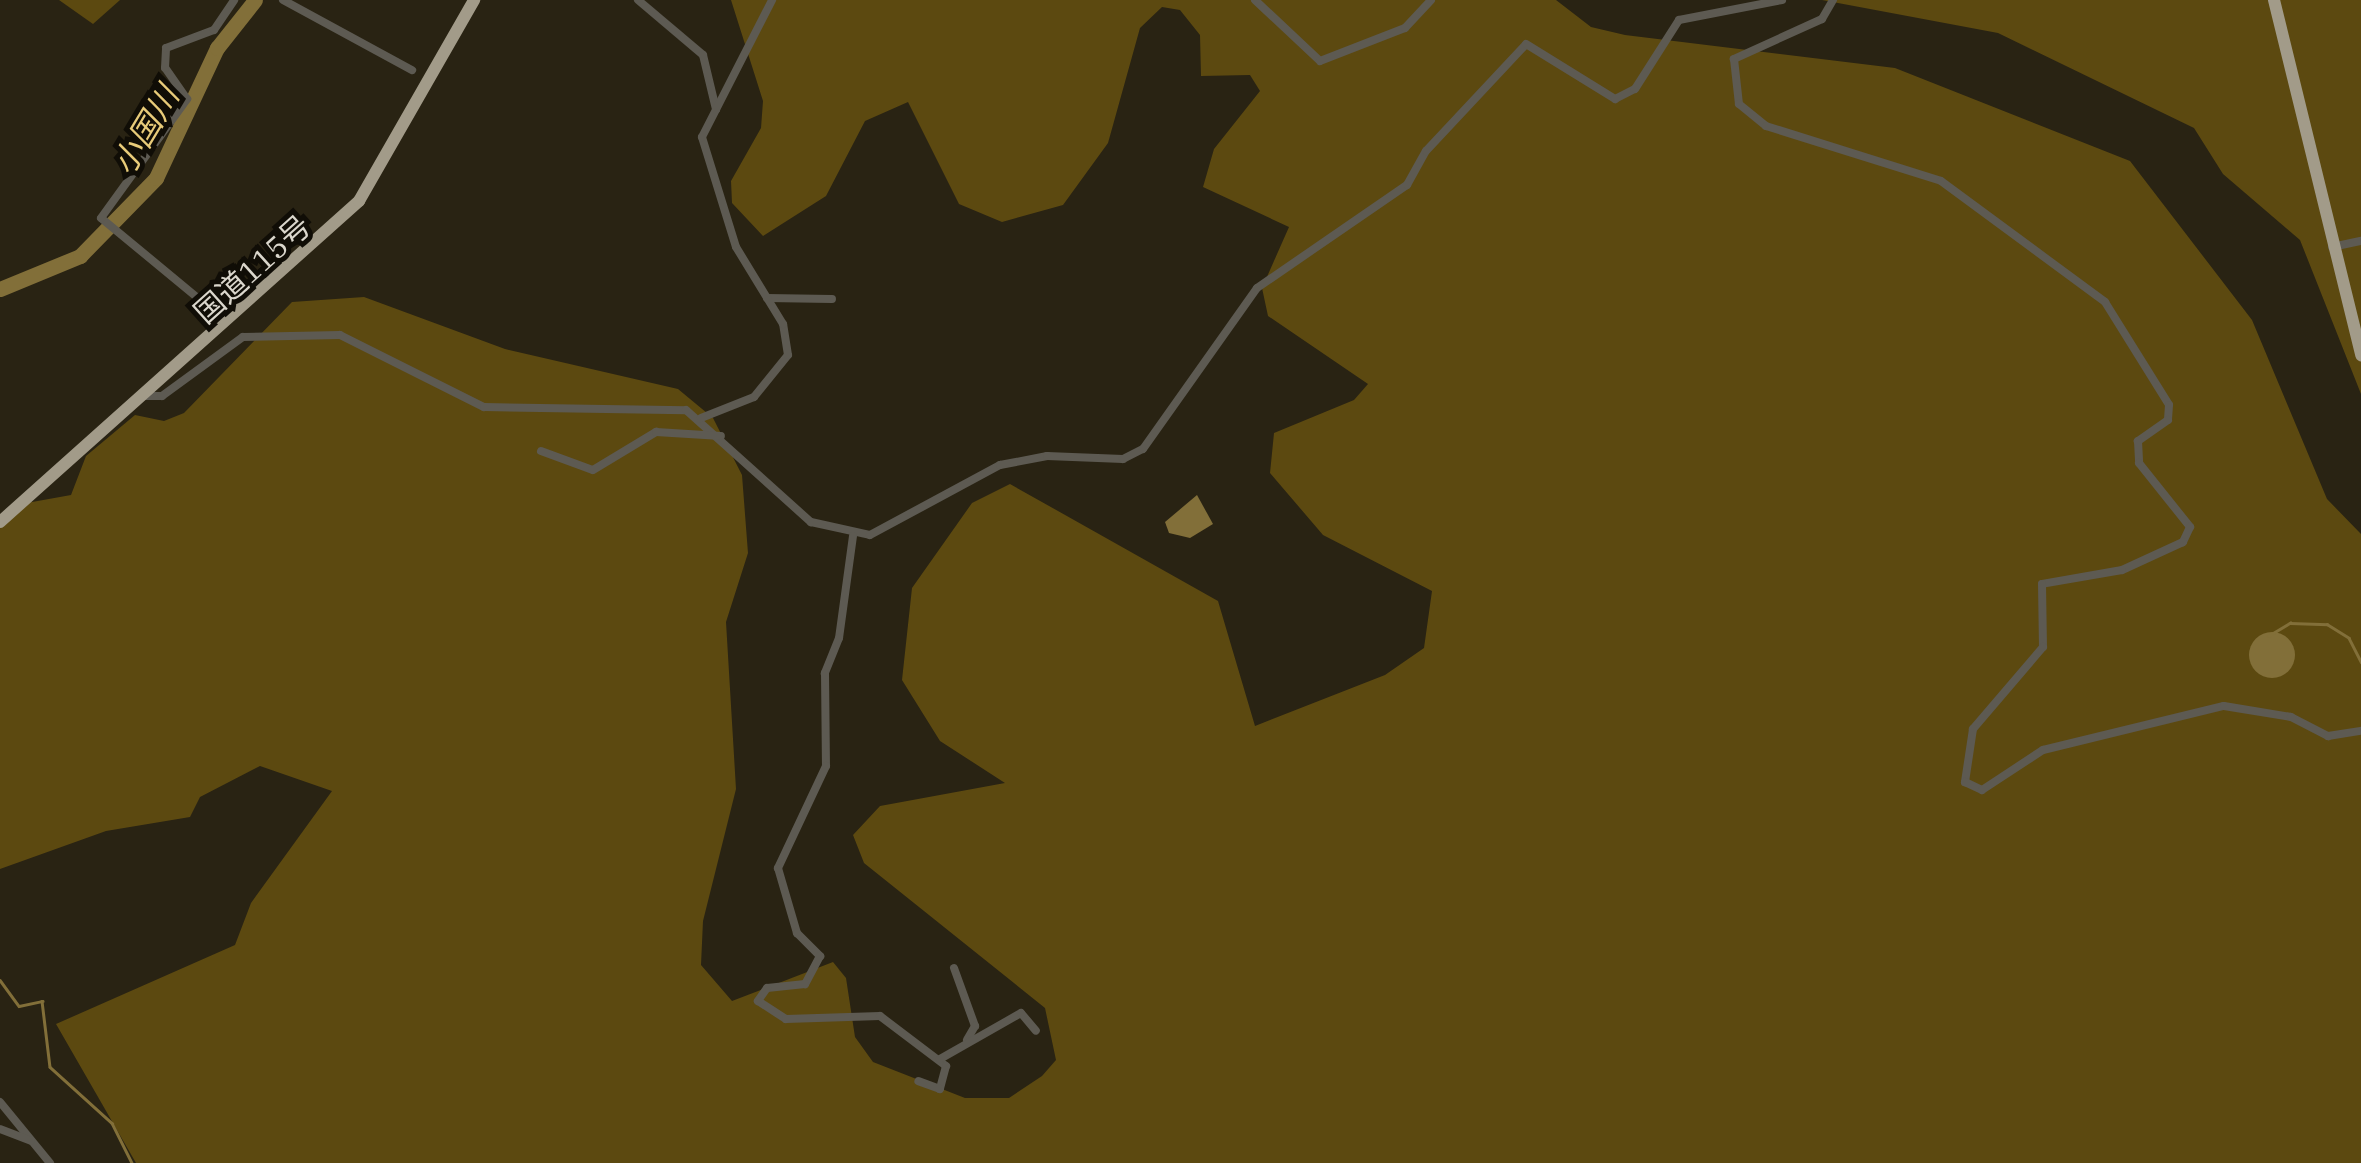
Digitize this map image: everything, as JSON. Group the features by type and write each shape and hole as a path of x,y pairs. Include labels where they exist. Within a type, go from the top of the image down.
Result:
{"highway":[{"name":"国道115号","path":"0,522 359,201 474,0"},
{"path":"2274,0 2361,355"}],"street":[{"path":"199,299 101,218 187,99 165,68 166,48 214,30 234,0"},
{"path":"283,0 412,70"},
{"path":"638,0 702,55 716,109"},
{"path":"701,418 754,397 782,368 787,338 736,246 702,138 772,0"},
{"path":"1255,0 1324,61 1405,28 1431,0"},
{"path":"145,396 162,396 243,337 298,331 368,344 484,407 659,406 701,418 810,522 853,536 890,527 1000,465 1137,454 1257,288 1406,185 1426,151 1526,44 1621,98 1679,20 1782,0"},
{"path":"1833,0 1822,19 1734,59 1738,104 1766,126 1940,181 2105,302 2168,404 2168,420 2138,442 2139,463 2190,527 2183,542 2131,567 2038,589 2044,647 1973,729 1965,782 1982,790 2042,750 2224,706 2291,717 2338,738 2361,731"},
{"path":"2332,247 2361,241"},
{"path":"768,298 832,299"},
{"path":"541,451 593,470 656,432 722,436"},
{"path":"853,536 839,638 824,673 824,772 778,868 797,933 820,956 805,984 766,988 758,1002 786,1019 876,1014 940,1059 944,1086 927,1091 918,1081"},
{"path":"954,968 975,1026 967,1040"},
{"path":"940,1059 1021,1012 1036,1032"},
{"path":"0,1102 50,1163"},
{"path":"0,1129 31,1141"}],"shaded area":[{"path":"59,0 120,0 93,24"},
{"path":"731,0 1556,0 1591,27 1625,35 1895,68 2130,161 2252,320 2327,499 2361,534 2361,1163 136,1163 56,1024 235,945 251,903 332,791 260,766 200,797 190,817 106,831 0,869 0,526 21,504 71,495 86,456 135,415 164,421 184,413 292,302 364,297 505,349 678,389 713,418 742,475 748,553 726,622 736,789 703,921 701,965 732,1001 833,962 846,978 855,1037 873,1062 965,1098 1009,1098 1042,1076 1056,1060 1045,1008 864,863 853,835 880,806 1005,783 940,741 902,680 912,588 972,503 1010,484 1218,601 1255,726 1385,675 1424,648 1432,591 1323,535 1270,473 1274,433 1354,400 1368,384 1268,316 1262,288 1289,227 1203,187 1214,149 1260,91 1250,75 1201,76 1200,35 1180,10 1162,7 1140,28 1108,143 1063,205 1002,222 959,204 908,102 865,121 826,196 763,236 732,203 731,181 761,128 763,101"},
{"path":"1822,0 2361,0 2361,394 2300,240 2223,174 2194,128 1998,33"},
{"path":"1197,495 1213,524 1190,538 1169,533 1165,522"},
{"path":"2272,632 2288,639 2295,655 2288,671 2272,678 2256,671 2249,655 2256,639"}],"waterway":[{"name":"小国川","path":"0,289 80,256 156,178 217,48 255,0"},
{"path":"2268,636 2290,623 2327,624 2349,638 2361,662"},
{"path":"0,980 19,1006 42,1001 50,1067 112,1123 132,1163"}]}
